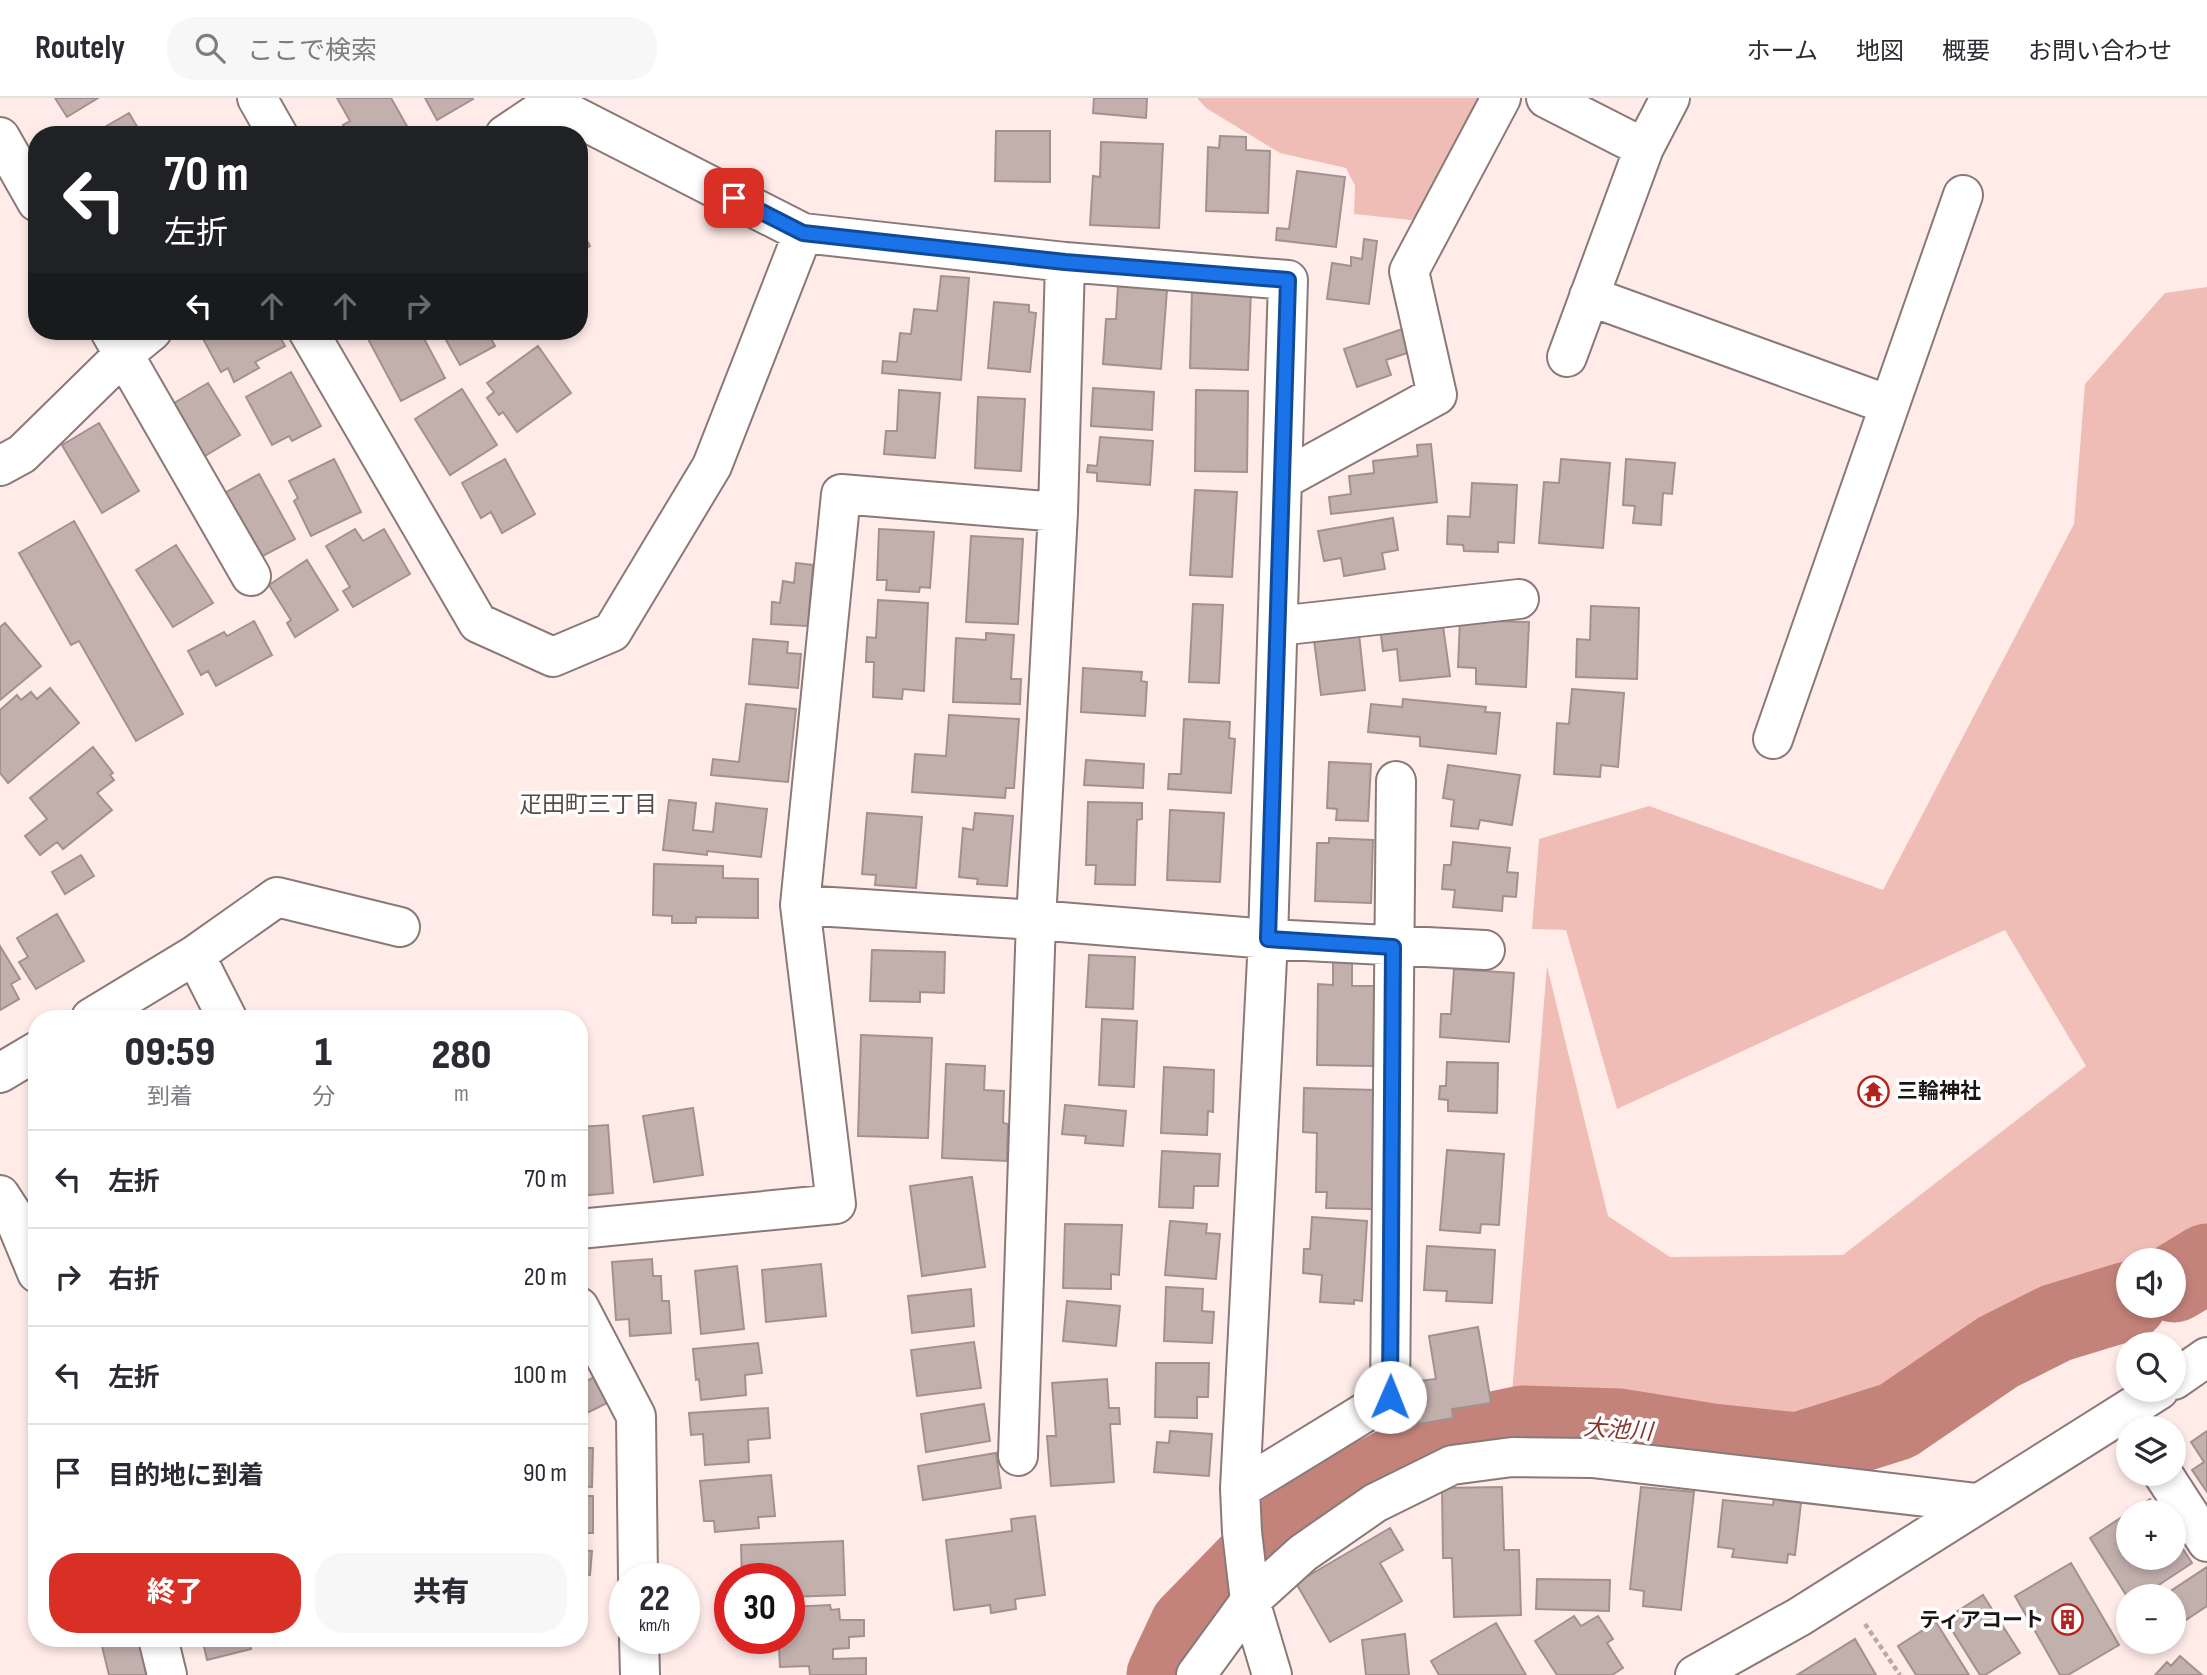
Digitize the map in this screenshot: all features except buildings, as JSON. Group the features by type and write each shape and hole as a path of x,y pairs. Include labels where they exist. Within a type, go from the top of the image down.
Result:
{"street":[{"path":"257,98 273,126"},
{"path":"1282,480 1437,395 1409,271 1501,98"},
{"path":"1546,98 1644,148"},
{"path":"1567,357 1644,148 1670,98"},
{"path":"517,126 551,100 803,233 1065,262 1288,280 1268,939 1240,1489 1250,1601 1272,1675"},
{"path":"0,137 28,186"},
{"path":"1773,739 1963,195"},
{"path":"313,340 478,622 553,657 612,632 712,466 803,233"},
{"path":"1018,1456 1037,920 1058,512 1065,262"},
{"path":"1589,296 1889,405"},
{"path":"0,466 22,454 128,340"},
{"path":"130,340 251,576"},
{"path":"588,1228 836,1204 800,905 841,494 1058,512"},
{"path":"1278,625 1518,599"},
{"path":"1240,1489 1390,1397 1396,781"},
{"path":"104,1010 195,955 277,897 400,927"},
{"path":"800,905 1037,920 1268,939 1485,950"},
{"path":"195,955 223,1010"},
{"path":"0,1073 28,1056"},
{"path":"0,1195 13,1215 28,1251"},
{"path":"588,1324 636,1416 638,1563"},
{"path":"2186,1372 2207,1357"},
{"path":"2132,1416 2147,1402"},
{"path":"1695,1675 1837,1593 1977,1503 2116,1427"},
{"path":"1196,1675 1250,1601 1303,1553 1375,1503 1452,1465 1512,1457 1592,1458 1977,1503"},
{"path":"2171,1486 2207,1542"},
{"path":"160,1647 167,1675"},
{"path":"639,1654 640,1675"}],"path":[{"path":"1837,1593 1870,1630 1900,1675"}],"shaded area":[{"path":"1197,98 1484,98 1420,221 1354,214 1355,186 1346,168 1280,153 1206,108"},
{"path":"2207,287 2207,1246 2186,1255 2186,1248 2116,1248 2116,1283 2057,1307 1813,1426 1511,1406 1547,966 1608,1216 1670,1257 1843,1255 2086,1066 2005,930 1617,1109 1566,930 1532,929 1539,839 1649,806 1883,890 2074,524 2085,384 2165,293"}],"waterway":[{"name":"大池川","path":"2186,1276 2207,1263"},
{"name":"大池川","path":"1166,1675 1189,1626 1272,1541 1349,1490 1442,1442 1523,1425 1619,1428 1712,1443 1798,1452 1897,1421 1998,1352 2056,1323 2116,1305"}],"place":[{"name":"三輪神社","path":"1874,1091"},
{"name":"ティアコート","path":"2067,1620"}],"district":[{"name":"疋田町三丁目","path":"588,805"}],"route":[{"path":"734,198 803,233 1065,262 1288,280 1268,939 1393,947 1390,1397"}]}
